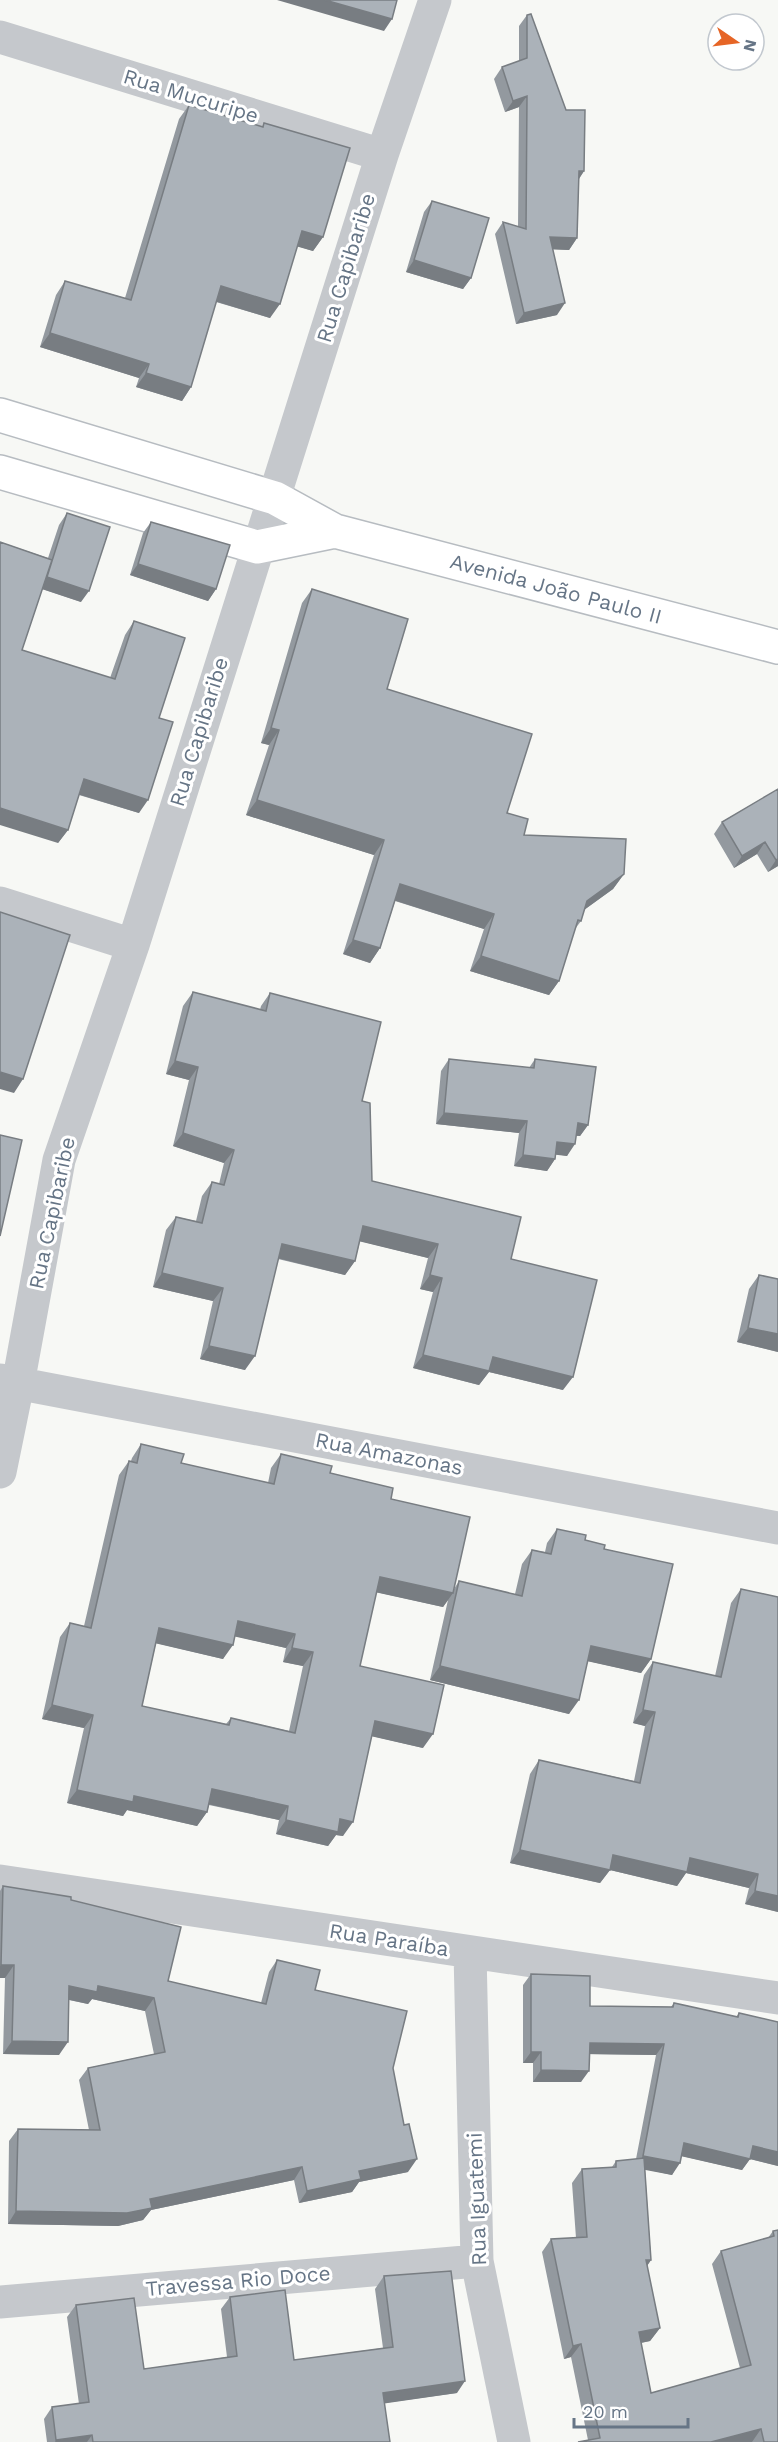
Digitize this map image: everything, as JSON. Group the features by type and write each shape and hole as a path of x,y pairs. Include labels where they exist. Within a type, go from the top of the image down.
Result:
{"main road":[{"name":"Avenida João Paulo II","path":"0,416 275,498 335,531 778,647"},
{"name":"Avenida João Paulo II","path":"0,472 257,547 335,531"}],"street":[{"name":"Rua Capibaribe","path":"0,1472 9,1382 58,1160 133,945 382,155 435,0"},
{"name":"Rua Mucuripe","path":"0,37 382,155"},
{"path":"0,903 133,945"},
{"name":"Rua Amazonas","path":"9,1382 778,1528"},
{"name":"Rua Paraíba","path":"0,1881 778,1998"},
{"name":"Rua Iguatemi","path":"470,1952 477,2260 514,2442"},
{"name":"Travessa Rio Doce","path":"0,2302 477,2260"}],"building":[{"path":"325,0 397,0 392,19"},
{"path":"531,14 566,110 585,110 584,171 579,171 577,238 550,237 565,303 524,313 503,222 526,229 527,96 513,101 502,67 527,58 527,15"},
{"path":"189,105 263,127 264,123 350,148 323,237 302,231 280,304 221,286 191,387 146,373 149,364 50,333 65,281 131,300"},
{"path":"432,201 489,218 471,278 414,260"},
{"path":"67,513 110,527 89,591 47,577"},
{"path":"151,522 230,545 216,589 138,564"},
{"path":"0,542 52,560 22,650 115,679 134,621 185,638 159,718 173,722 148,800 84,779 68,830 0,808"},
{"path":"312,589 408,619 387,689 532,734 507,813 528,819 524,835 626,839 624,874 587,901 581,921 578,920 559,981 481,956 494,914 400,884 380,948 353,940 384,840 257,800 279,730 271,728"},
{"path":"778,789 778,859 776,860 765,842 742,856 722,822"},
{"path":"0,912 70,935 23,1079 0,1072"},
{"path":"193,992 266,1011 270,993 381,1022 362,1101 370,1103 372,1181 521,1217 511,1259 597,1280 573,1377 493,1357 489,1371 423,1355 442,1278 430,1275 438,1244 363,1226 355,1261 282,1244 255,1356 209,1346 223,1288 162,1273 176,1217 202,1223 212,1182 224,1185 234,1150 183,1133 198,1067 175,1061"},
{"path":"449,1059 534,1068 535,1059 596,1067 588,1125 578,1123 575,1144 557,1142 555,1159 523,1155 527,1121 444,1113"},
{"path":"0,1135 22,1140 0,1236"},
{"path":"759,1275 778,1279 778,1334 748,1328"},
{"path":"141,1444 184,1454 181,1463 274,1484 281,1454 332,1466 330,1473 393,1488 391,1499 470,1517 453,1593 380,1577 360,1666 444,1685 433,1734 375,1721 353,1822 340,1819 338,1832 286,1820 288,1806 212,1789 207,1812 134,1796 133,1802 77,1790 93,1715 52,1705 70,1623 91,1628 129,1461 137,1463","holes":["238,1621 295,1634 292,1648 313,1652 295,1733 231,1718 229,1725 142,1706 159,1628 233,1645"]},
{"path":"557,1529 586,1535 585,1540 605,1545 604,1549 673,1564 651,1659 591,1646 579,1700 440,1666 459,1581 522,1596 532,1550 551,1554"},
{"path":"741,1589 778,1597 778,1896 755,1891 758,1874 690,1858 687,1872 613,1855 610,1870 520,1850 539,1760 640,1783 655,1712 643,1710 653,1662 721,1677"},
{"path":"3,1886 71,1897 71,1900 181,1927 168,1981 266,2004 277,1960 320,1970 315,1990 407,2011 393,2068 404,2125 409,2124 417,2159 359,2171 361,2179 307,2191 302,2167 150,2199 152,2208 127,2213 16,2211 18,2129 100,2130 88,2068 165,2052 154,1998 98,1986 97,1992 69,1986 68,2042 12,2041 14,1965 1,1965"},
{"path":"531,1974 590,1976 590,2006 673,2007 674,2003 738,2017 739,2013 778,2022 778,2152 753,2146 750,2159 684,2143 680,2163 643,2156 664,2044 590,2043 589,2071 541,2070 541,2052 531,2052"},
{"path":"644,2158 651,2260 646,2260 660,2328 639,2332 651,2393 751,2365 721,2251 774,2236 773,2231 778,2230 778,2442 764,2442 761,2429 711,2442 578,2442 600,2438 581,2344 573,2346 551,2239 587,2237 582,2169 616,2167 616,2161"},
{"path":"451,2271 465,2381 383,2393 390,2442 93,2442 92,2435 56,2440 52,2407 89,2402 76,2305 134,2298 144,2369 237,2356 230,2297 285,2290 294,2360 393,2347 384,2276"}]}
